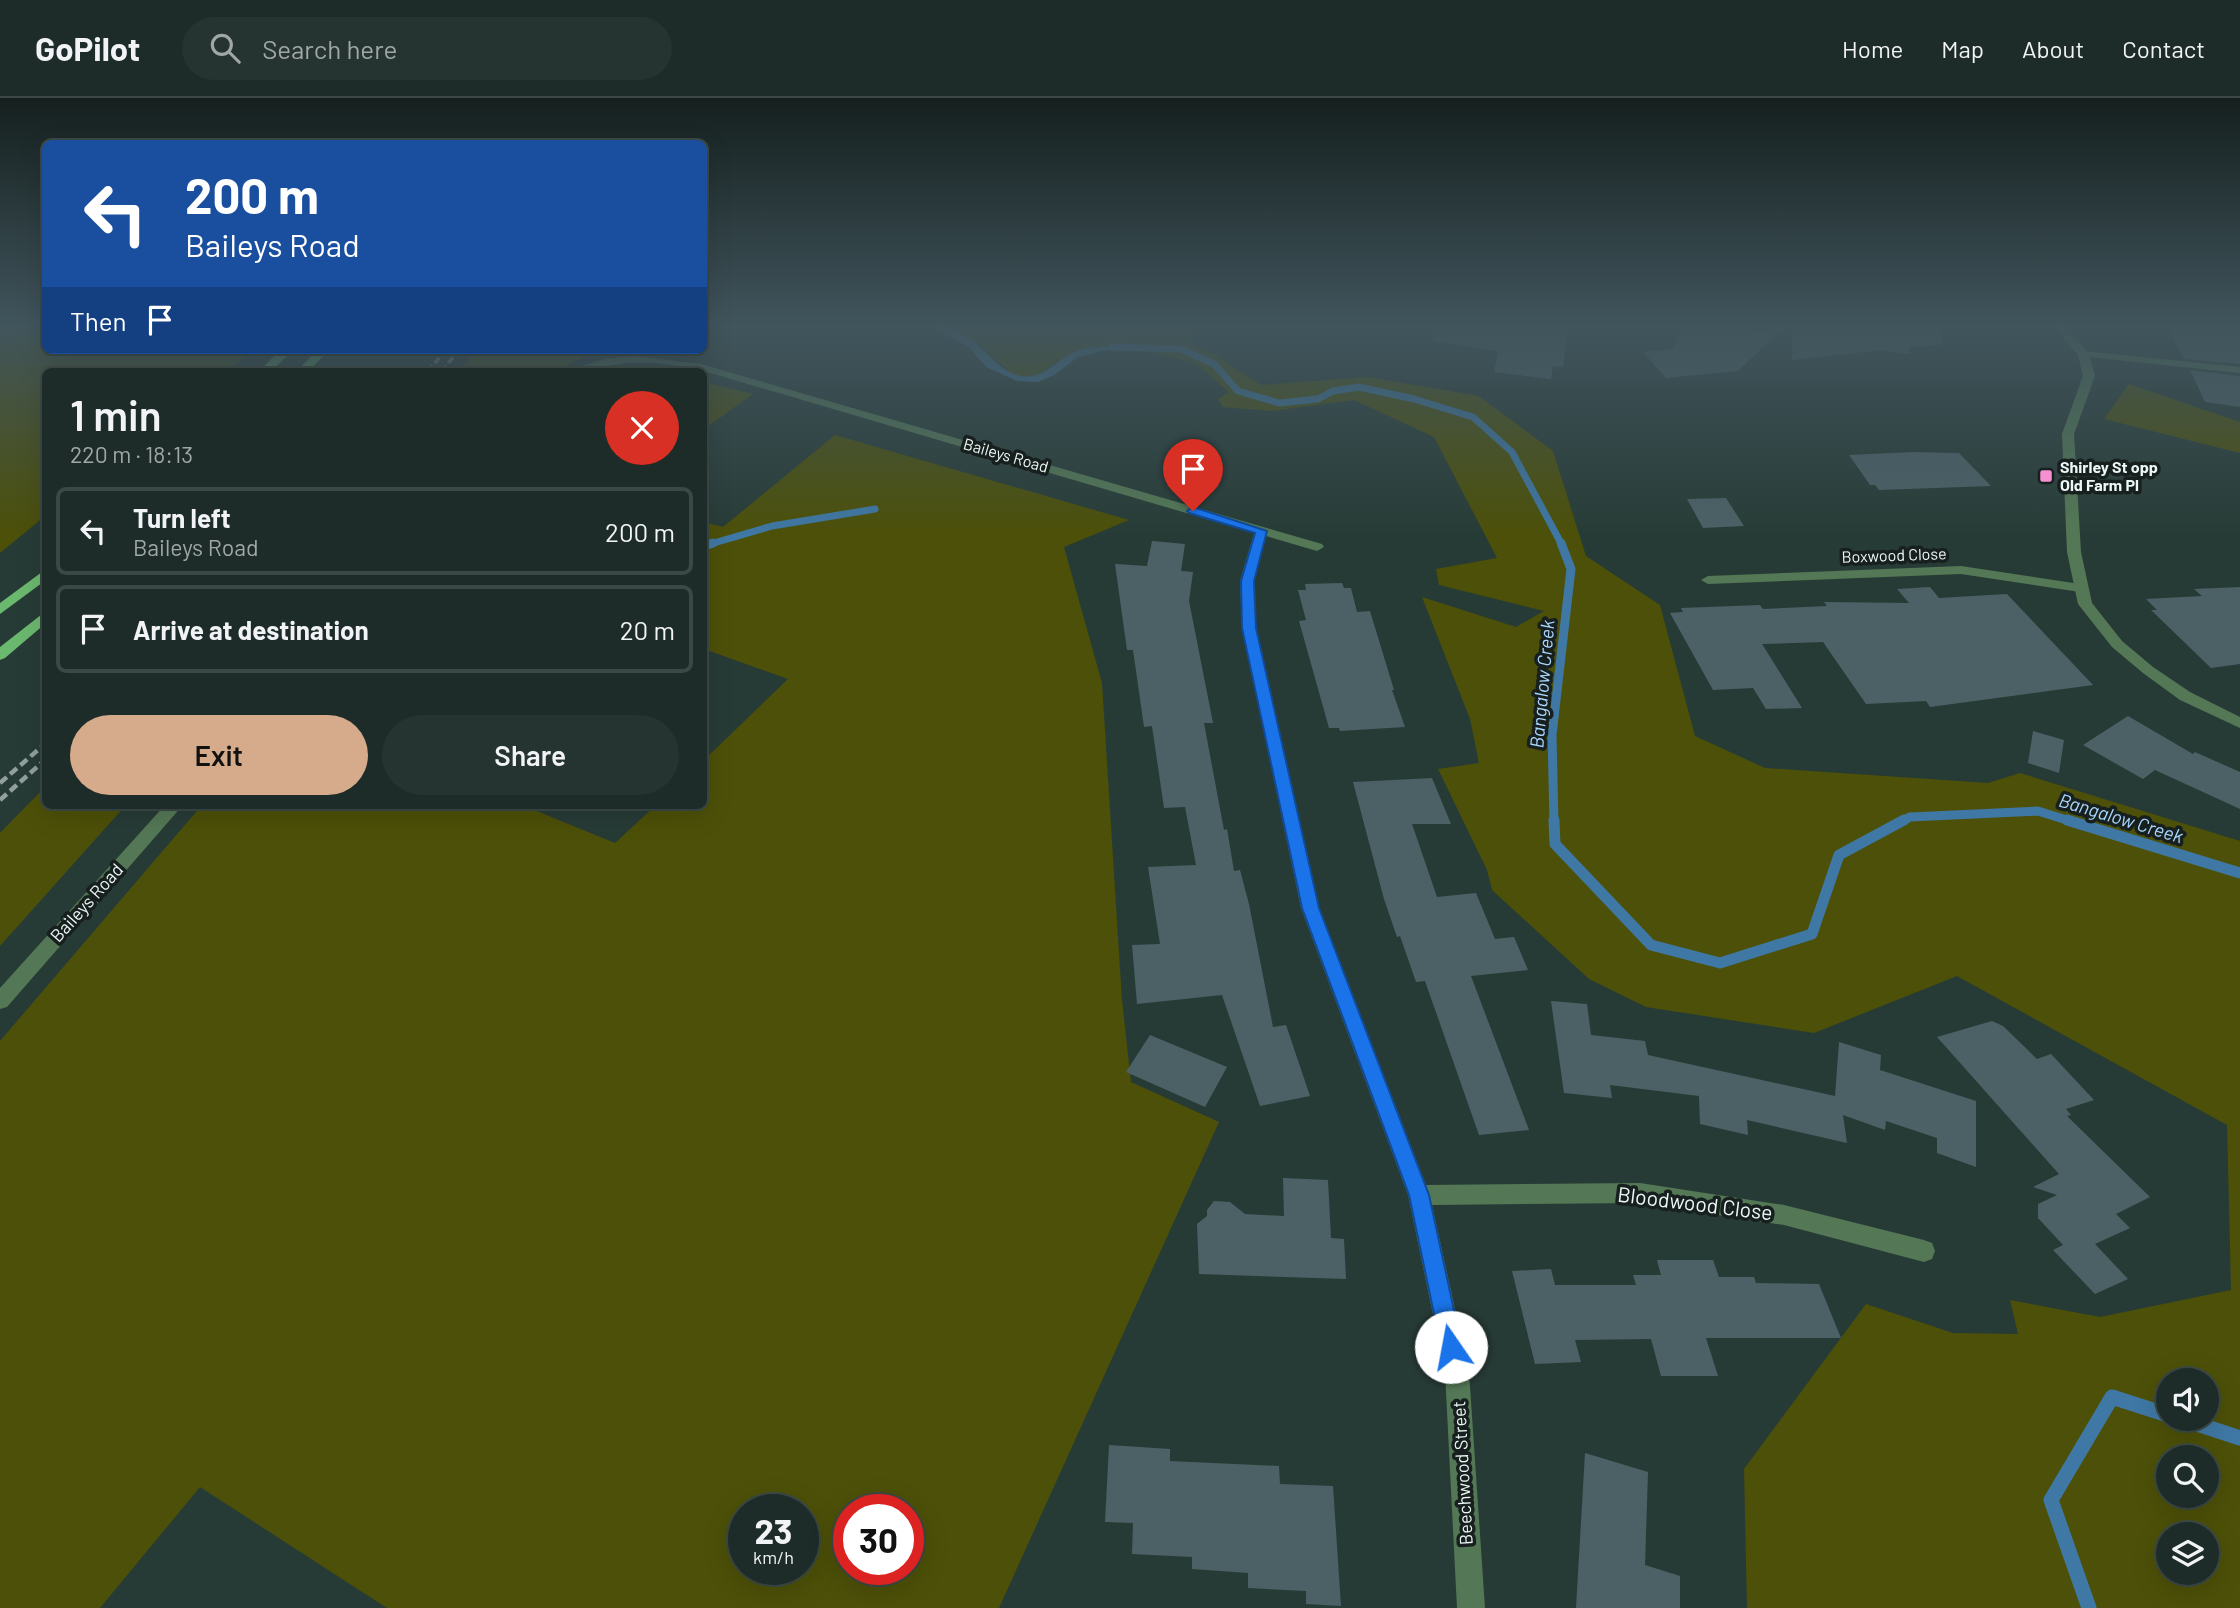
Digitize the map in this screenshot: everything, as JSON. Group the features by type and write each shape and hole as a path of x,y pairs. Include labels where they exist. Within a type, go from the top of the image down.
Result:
{"main road":[{"path":"0,610 42,576"},
{"path":"0,655 42,618"}],"street":[{"name":"Baileys Road","path":"794,394 1317,547"},
{"path":"2082,394 2068,434 2074,552 2085,604 2118,644 2148,670 2185,696 2240,723"},
{"name":"Beechwood Street","path":"1261,531 1247,581 1249,628 1311,908 1419,1195 1457,1372 1471,1608"},
{"name":"Boxwood Close","path":"1708,580 1961,570 2080,588"},
{"name":"Baileys Road","path":"0,1001 171,809"},
{"name":"Bloodwood Close","path":"1419,1195 1640,1193 1784,1215 1924,1251"}],"shaded area":[{"path":"0,394 42,394 42,518 0,553"},
{"path":"707,394 752,394 707,427"},
{"path":"1225,394 1479,396 1553,451 1586,556 1660,605 1695,736 1765,768 1988,783 2020,773 2240,841 2240,1608 1747,1608 1744,1469 1866,1304 1953,1333 2018,1334 2010,1300 2100,1317 2231,1290 2227,1125 1957,976 1814,1033 1646,1007 1589,979 1492,890 1487,870 1438,769 1479,763 1470,719 1422,597 1516,627 1544,611 1439,585 1436,569 1497,558 1434,437 1354,400 1272,411 1223,407 1218,399"},
{"path":"2122,394 2160,394 2240,422 2240,453 2104,419"},
{"path":"835,435 1129,520 1064,547 1102,683 1122,1000 1131,1082 1219,1122 999,1608 387,1608 200,1487 100,1608 0,1608 0,1041 199,809 532,809 615,843 652,809 707,809 707,757 788,679 707,650 707,523 723,527"},
{"path":"42,790 42,809 122,809 0,946 0,833"}],"building":[{"path":"2201,394 2240,394 2240,407 2205,402"},
{"path":"1959,453 1991,486 1879,490 1875,485 1870,485 1849,455"},
{"path":"1726,498 1744,526 1703,528 1687,499"},
{"path":"1152,541 1185,544 1181,571 1193,572 1189,601 1213,723 1204,723 1224,830 1227,829 1234,871 1240,870 1249,904 1273,1027 1286,1025 1310,1096 1260,1106 1222,995 1137,1004 1132,945 1160,944 1148,867 1196,865 1185,807 1164,808 1152,726 1144,727 1133,650 1127,650 1115,564 1147,566"},
{"path":"1342,583 1344,588 1351,588 1357,612 1370,611 1405,727 1340,731 1339,728 1329,728 1299,621 1306,620 1298,590 1306,590 1305,584"},
{"path":"1930,587 1939,598 2007,594 2093,685 1930,707 1926,701 1866,704 1823,642 1762,644 1802,708 1766,709 1753,688 1713,690 1670,613 1683,612 1681,608 1760,605 1763,609 1827,606 1824,602 1909,603 1897,589"},
{"path":"2240,587 2240,664 2211,668 2151,610 2157,610 2146,599 2202,596 2194,589"},
{"path":"2128,716 2193,754 2195,752 2240,772 2240,809 2155,770 2143,779 2083,745"},
{"path":"2033,731 2064,740 2059,773 2028,763"},
{"path":"1432,778 1451,824 1412,824 1437,897 1476,893 1495,939 1514,937 1528,970 1471,976 1529,1130 1479,1135 1425,981 1416,982 1400,936 1397,937 1384,899 1353,782"},
{"path":"1551,1001 1587,1004 1591,1035 1645,1041 1648,1055 1835,1096 1839,1042 1881,1055 1880,1070 1976,1101 1976,1167 1937,1153 1937,1138 1886,1121 1885,1130 1843,1115 1847,1143 1747,1120 1748,1135 1700,1124 1699,1096 1610,1085 1612,1098 1564,1093"},
{"path":"1992,1021 2003,1026 2037,1059 2051,1054 2094,1100 2066,1109 2071,1115 2067,1116 2150,1197 2116,1214 2130,1228 2095,1244 2128,1279 2095,1294 2053,1250 2063,1245 2038,1218 2038,1204 2057,1195 2033,1187 2059,1174 1937,1037"},
{"path":"1150,1035 1227,1067 1205,1107 1126,1072"},
{"path":"1283,1178 1328,1180 1331,1238 1344,1239 1346,1279 1199,1274 1197,1224 1207,1216 1207,1210 1214,1201 1230,1202 1245,1214 1284,1216"},
{"path":"1657,1260 1713,1260 1719,1277 1754,1277 1756,1283 1819,1284 1841,1338 1706,1338 1718,1376 1661,1376 1651,1339 1575,1340 1581,1362 1535,1364 1512,1271 1551,1269 1555,1285 1636,1285 1633,1275 1661,1275"},
{"path":"1109,1445 1170,1449 1170,1461 1279,1466 1280,1484 1333,1486 1341,1606 1306,1604 1306,1591 1248,1588 1248,1573 1192,1569 1192,1557 1132,1554 1133,1523 1105,1522"},
{"path":"1585,1453 1648,1472 1645,1565 1680,1576 1680,1608 1576,1608"}],"waterway":[{"name":"Bangalow Creek","path":"1250,394 1279,403 1318,399 1326,394"},
{"name":"Bangalow Creek","path":"1393,394 1473,417 1512,452 1561,543"},
{"path":"707,545 772,526 875,509"},
{"path":"707,545 713,543"},
{"name":"Bangalow Creek","path":"1554,822 1552,735 1571,569 1561,543"},
{"name":"Bangalow Creek","path":"1901,822 1910,817 2038,811 2073,822"},
{"name":"Bangalow Creek","path":"1554,820 1555,844 1651,945 1720,963 1812,934 1839,855 1904,820"},
{"name":"Bangalow Creek","path":"2067,820 2240,873"},
{"name":"Bangalow Creek","path":"2089,1608 2051,1500 2112,1397 2156,1411"},
{"name":"Bangalow Creek","path":"2219,1431 2240,1438"}],"railway":[{"path":"0,783 42,746"},
{"path":"0,800 42,763"}],"place":[{"name":"Shirley St opp Old Farm Pl","path":"2046,476"}],"route":[{"path":"1193,511 1261,531 1247,581 1249,628 1311,908 1419,1195 1451,1347"}]}
